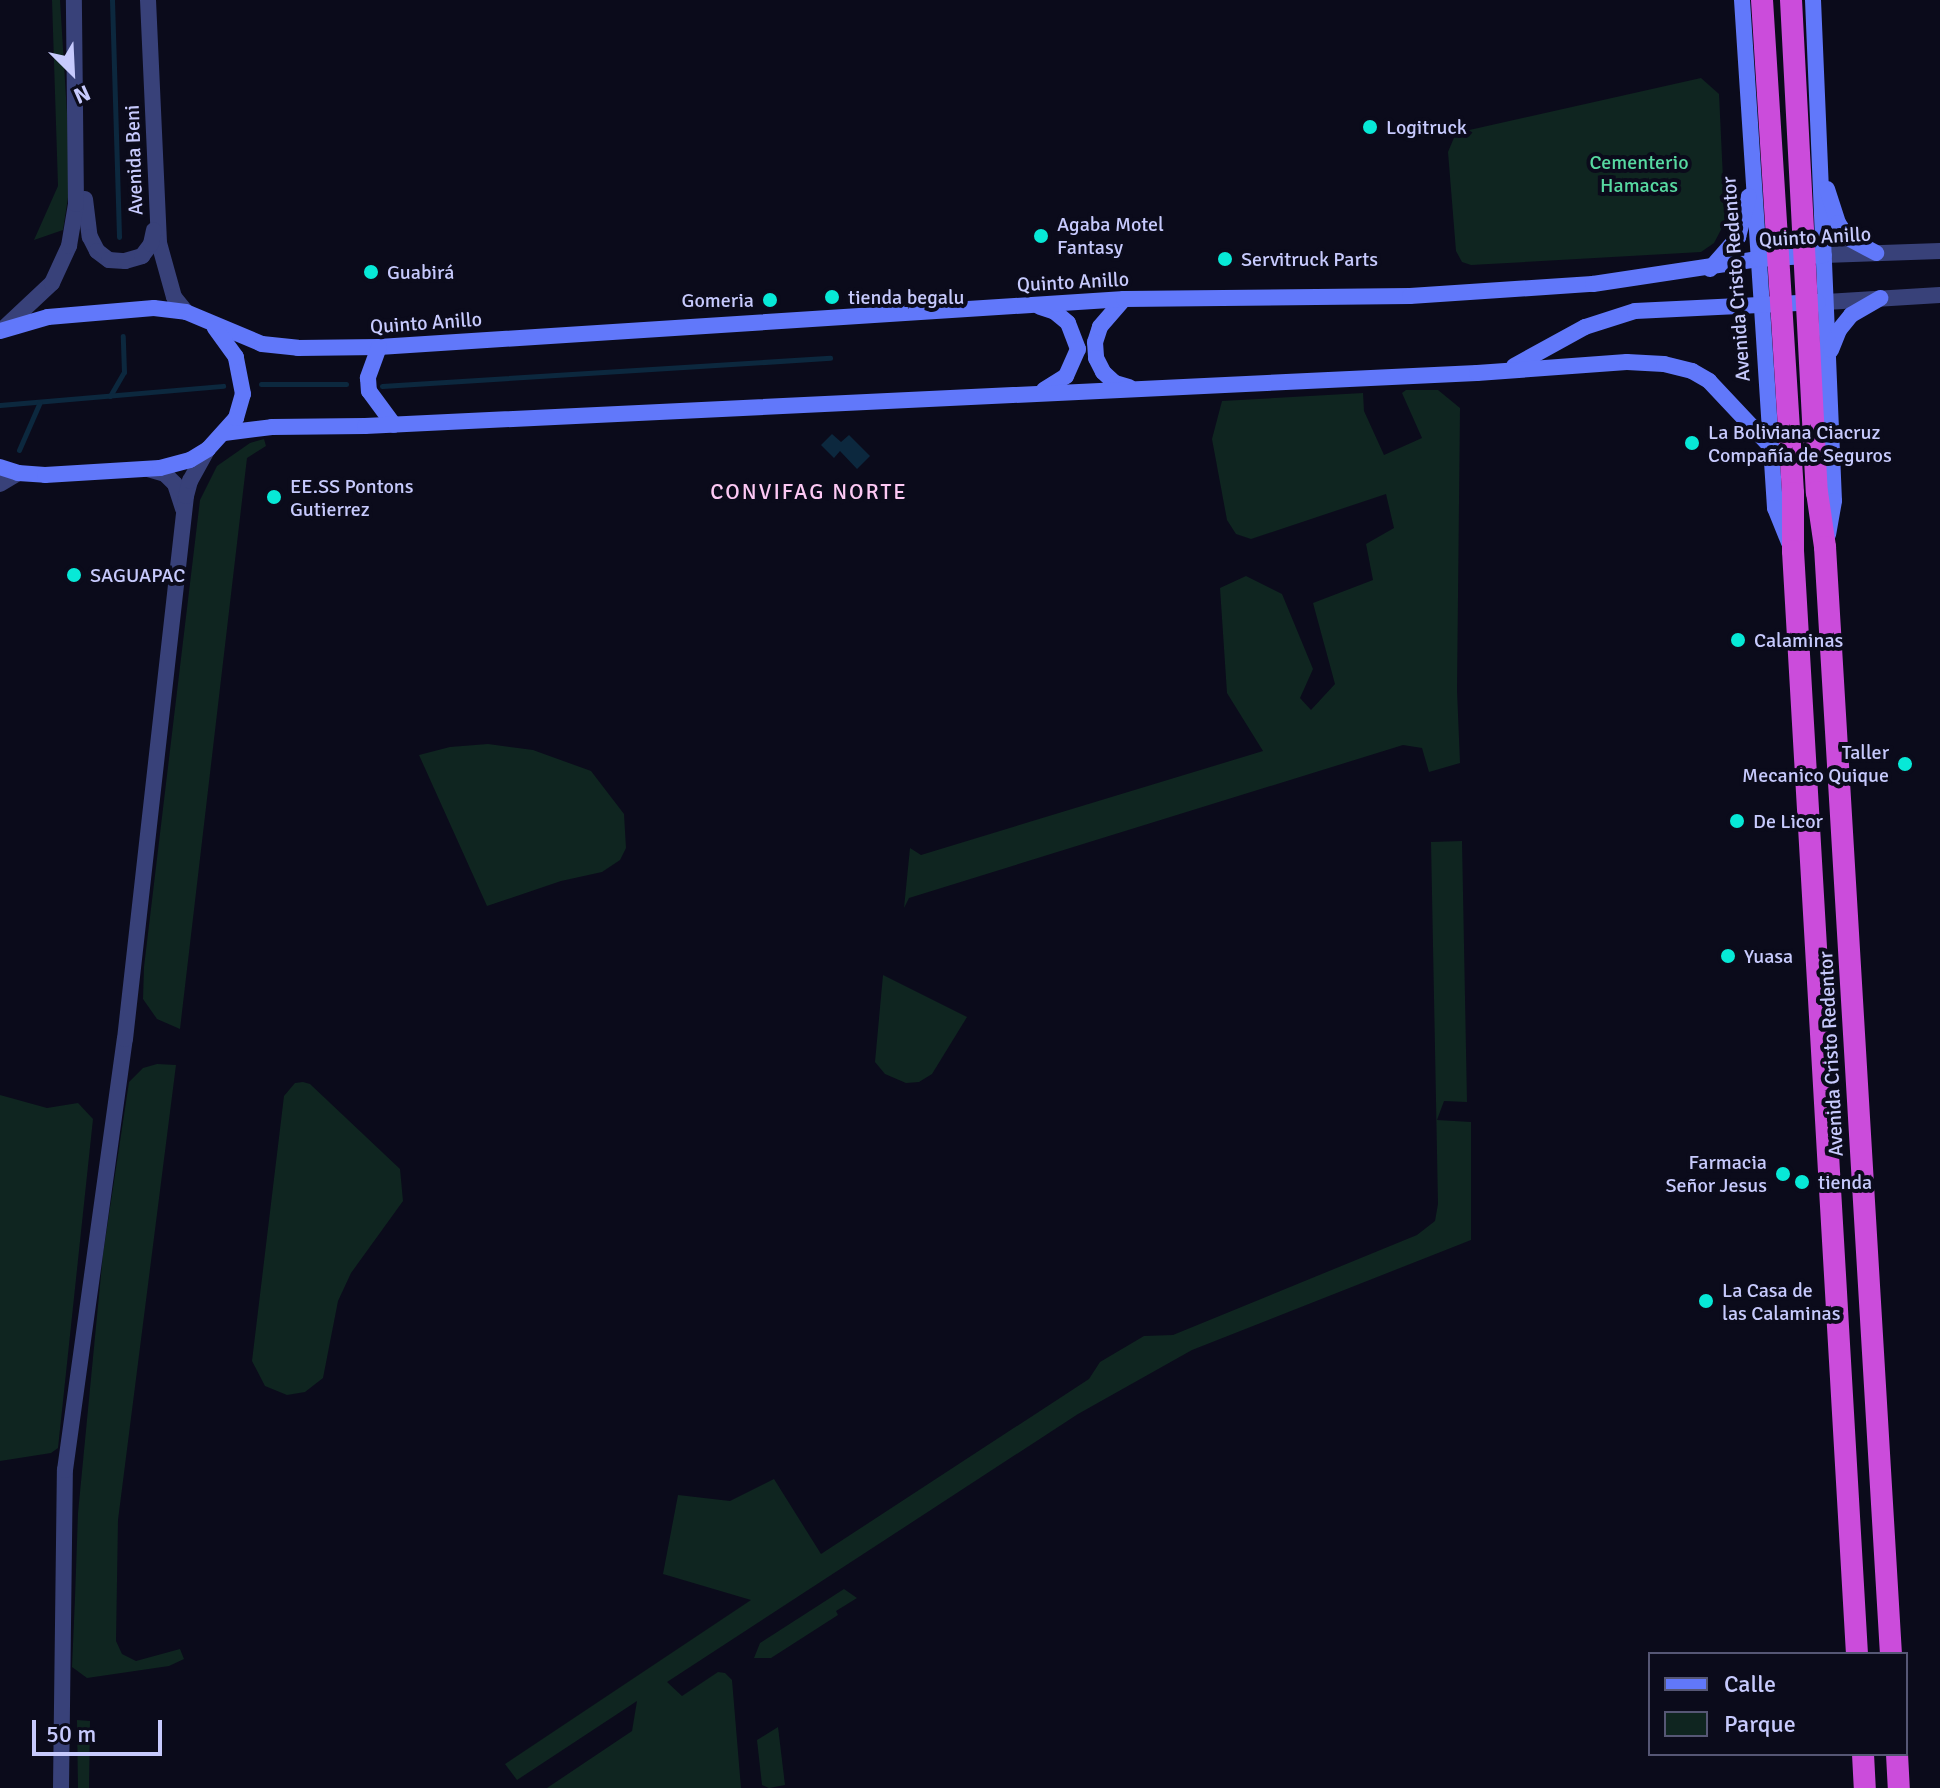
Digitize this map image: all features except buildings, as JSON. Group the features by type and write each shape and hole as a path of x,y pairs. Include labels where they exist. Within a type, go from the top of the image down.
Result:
{"highway":[{"name":"Avenida Cristo Redentor","path":"1762,0 1793,493 1793,551 1857,1652"},
{"name":"Avenida Cristo Redentor","path":"1791,0 1817,492 1825,547 1891,1652"},
{"path":"1863,1756 1865,1788"},
{"path":"1897,1756 1899,1788"}],"main road":[{"name":"Avenida Cristo Redentor","path":"1742,0 1775,508 1793,551"},
{"name":"Avenida Cristo Redentor","path":"1813,0 1834,501 1825,547"},
{"path":"1754,171 1768,211 1790,224 1802,219 1810,208 1820,165"},
{"path":"1820,165 1843,231 1848,238 1876,253"},
{"path":"1710,269 1738,237 1754,171"},
{"name":"Quinto Anillo","path":"1,330 48,317 138,308 186,312 262,344 298,348 379,347 1124,299 1410,296 1593,284 1710,269 1758,259 1824,255"},
{"path":"1828,359 1839,330 1851,315 1881,298"},
{"path":"1124,299 1100,327 1095,342 1096,358 1103,372 1115,383 1130,388"},
{"path":"1506,370 1585,327 1635,311 1826,302"},
{"path":"1033,305 1055,312 1068,323 1078,349 1066,376 1039,392"},
{"path":"1765,365 1772,337 1783,318 1795,314 1808,317 1819,333 1828,359"},
{"name":"Quinto Anillo","path":"0,467 18,473 148,469 175,466 208,449 224,433 239,409 242,375 231,348 211,324"},
{"path":"379,347 368,378 369,391 394,425"},
{"path":"224,433 272,427 394,425 1627,362 1664,364 1692,371 1722,393 1771,447"}],"street":[{"path":"1,330 52,283 69,246 76,204 74,0"},
{"name":"Avenida Beni","path":"148,0 156,212 168,282 176,301 186,312"},
{"path":"75,37 84,93 85,215 97,251 115,262 142,256 151,244 156,212"},
{"name":"Quinto Anillo","path":"1824,255 1940,251"},
{"path":"1826,302 1940,295"},
{"path":"61,1788 65,1470 125,1039 184,514 190,481 208,449"},
{"path":"148,469 165,474 175,484 184,514"},
{"path":"0,484 18,473"}],"green space":[{"path":"52,0 60,0 71,178 63,230 34,240 58,186"},
{"name":"Cementerio Hamacas","path":"1701,78 1719,94 1725,222 1714,243 1701,252 1471,265 1462,262 1456,251 1448,152 1456,133"},
{"path":"1406,390 1438,390 1460,408 1457,690 1460,763 1429,772 1422,748 1403,745 909,898 904,908 910,848 921,855 1263,751 1227,693 1220,588 1246,576 1282,594 1313,669 1300,698 1311,710 1335,684 1313,603 1373,580 1366,544 1394,528 1386,494 1251,539 1236,534 1227,520 1212,439 1222,401 1363,393 1364,411 1384,455 1422,438 1402,393"},
{"path":"264,439 266,446 247,458 180,1029 157,1019 143,999 144,967 200,500 217,466 250,443"},
{"path":"488,744 533,750 591,771 624,814 626,848 620,860 602,872 561,881 487,906 419,755 450,747"},
{"path":"1462,841 1467,1102 1444,1101 1437,1120 1471,1122 1471,1240 1192,1350 1078,1414 667,1682 682,1696 718,1672 725,1673 732,1680 741,1788 547,1788 632,1731 637,1701 517,1780 505,1764 751,1600 663,1574 678,1495 730,1501 774,1479 821,1554 1089,1379 1100,1362 1144,1336 1173,1335 1417,1235 1435,1221 1438,1204 1431,842"},
{"path":"883,975 967,1017 932,1074 919,1082 906,1083 885,1074 875,1062"},
{"path":"157,1064 176,1065 118,1520 116,1641 122,1654 136,1661 180,1649 184,1659 169,1666 87,1678 72,1667 78,1513 103,1254 129,1082 143,1068"},
{"path":"295,1083 310,1084 400,1169 403,1201 351,1273 338,1301 323,1378 305,1392 287,1395 265,1386 252,1361 284,1096"},
{"path":"0,1095 47,1108 78,1103 93,1119 58,1448 51,1453 0,1461"},
{"path":"844,1589 857,1598 836,1611 838,1615 771,1658 754,1658 760,1643"},
{"path":"77,1720 90,1721 89,1788 78,1788"},
{"path":"778,1727 785,1785 769,1788 762,1785 757,1740"}],"water":[{"path":"832,434 841,442 849,435 870,456 857,469 840,451 834,458 821,445"}],"waterway":[{"path":"112,0 119,237"},
{"path":"110,396 124,372 123,336"},
{"path":"382,386 830,358"},
{"path":"261,384 346,384"},
{"path":"0,405 223,386"},
{"path":"19,450 40,402"}],"place":[{"name":"Logitruck","path":"1370,127"},
{"name":"Agaba Motel Fantasy","path":"1041,236"},
{"name":"Servitruck Parts","path":"1225,259"},
{"name":"Guabirá","path":"371,272"},
{"name":"tienda begalu","path":"832,297"},
{"name":"Gomeria","path":"770,300"},
{"name":"La Boliviana Ciacruz Compañía de Seguros","path":"1692,443"},
{"name":"EE.SS Pontons Gutierrez","path":"274,497"},
{"name":"SAGUAPAC","path":"74,575"},
{"name":"Calaminas","path":"1738,640"},
{"name":"Taller Mecanico Quique","path":"1905,764"},
{"name":"De Licor","path":"1737,821"},
{"name":"Yuasa","path":"1728,956"},
{"name":"Farmacia Señor Jesus","path":"1783,1174"},
{"name":"tienda","path":"1802,1182"},
{"name":"La Casa de las Calaminas","path":"1706,1301"}],"district":[{"name":"CONVIFAG NORTE","path":"809,492"}]}
